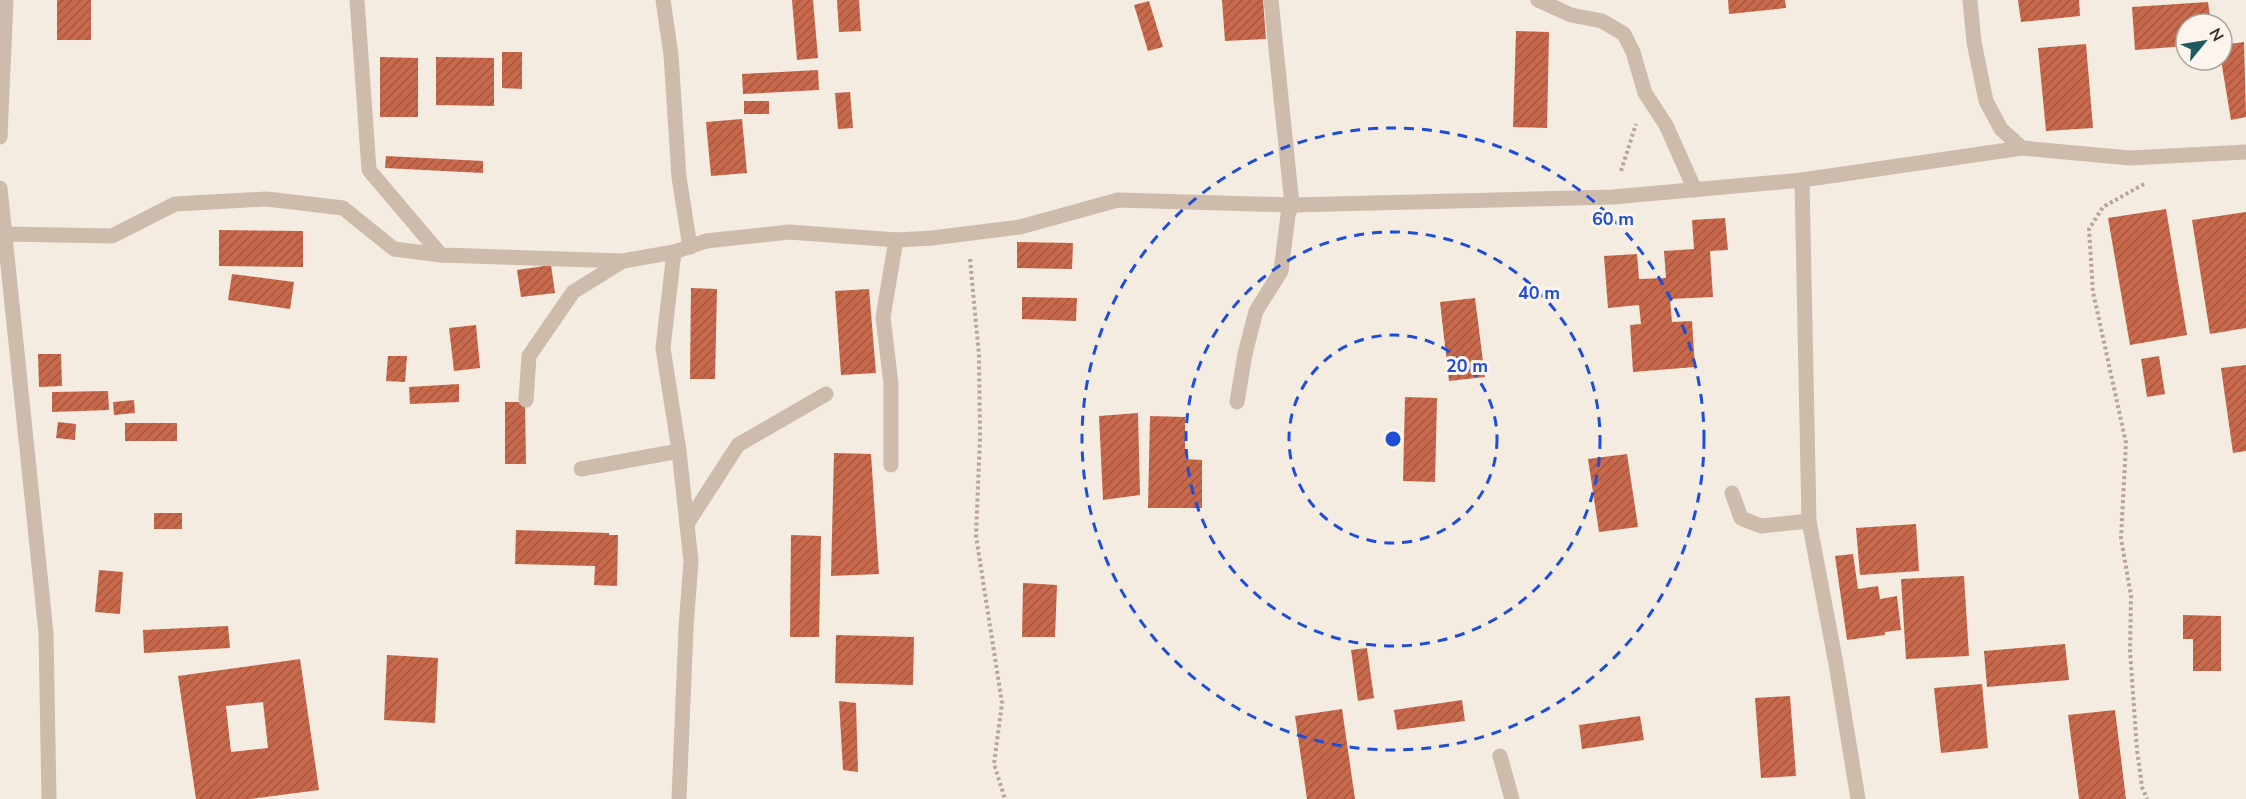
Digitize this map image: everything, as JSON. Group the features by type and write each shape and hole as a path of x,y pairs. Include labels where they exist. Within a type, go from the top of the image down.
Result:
{"street":[{"path":"0,137 6,0"},
{"path":"357,0 369,170 441,255"},
{"path":"663,0 671,55 679,177 690,247"},
{"path":"1237,402 1245,354 1256,311 1281,271 1288,215 1292,205 1271,0"},
{"path":"1538,0 1571,15 1602,21 1624,34 1633,52 1645,93 1665,125 1695,190"},
{"path":"1970,0 1974,42 1986,101 2001,129 2022,148"},
{"path":"5,234 112,236 175,204 267,199 343,208 394,249 441,255 623,261 674,252 706,242 789,232 897,240 967,234 1020,227 1118,200 1292,205 1613,197 1802,180 2022,148 2130,158 2246,152"},
{"path":"1802,180 1809,520 1858,799"},
{"path":"0,188 46,633 49,799"},
{"path":"891,465 891,384 883,317 897,240"},
{"path":"674,252 663,348 679,452 691,561 686,628 680,799"},
{"path":"526,400 529,356 573,292 623,261"},
{"path":"687,524 738,444 826,394"},
{"path":"580,469 679,452"},
{"path":"1732,494 1741,518 1761,526 1809,520"},
{"path":"1500,756 1512,799"}],"path":[{"path":"1613,197 1645,93"},
{"path":"2145,183 2103,207 2089,229 2093,292 2126,443 2121,538 2131,596 2130,651 2142,787 2147,799"},
{"path":"967,234 979,356 980,436 976,536 1002,703 994,764 1005,799"}],"building":[{"path":"57,0 91,0 91,40 57,40"},
{"path":"792,0 813,0 818,58 797,60"},
{"path":"837,0 859,0 861,31 839,32"},
{"path":"1222,0 1263,0 1266,39 1225,41"},
{"path":"1728,0 1785,0 1786,8 1729,14"},
{"path":"2018,0 2079,0 2080,16 2021,22"},
{"path":"1149,1 1163,47 1148,51 1134,5"},
{"path":"2208,2 2209,12 2174,12 2174,47 2135,50 2132,7"},
{"path":"1516,31 1549,32 1547,128 1513,127"},
{"path":"2244,42 2246,117 2231,120 2223,72 2234,72 2234,43"},
{"path":"2086,44 2093,128 2046,131 2038,48"},
{"path":"502,52 522,52 522,89 502,88"},
{"path":"380,57 418,58 418,117 380,117"},
{"path":"436,57 494,58 494,106 436,105"},
{"path":"818,70 819,90 743,94 742,74"},
{"path":"850,92 853,128 838,129 835,93"},
{"path":"744,101 769,101 769,114 744,114"},
{"path":"742,119 747,173 711,176 706,122"},
{"path":"386,156 483,161 483,173 385,168"},
{"path":"2166,209 2187,335 2130,345 2108,218"},
{"path":"2246,212 2246,328 2210,334 2192,220"},
{"path":"1725,218 1728,250 1710,251 1713,297 1670,299 1672,322 1692,321 1695,367 1633,372 1630,325 1641,324 1639,305 1608,308 1604,256 1637,254 1639,279 1666,278 1664,251 1694,249 1692,220"},
{"path":"219,230 303,231 303,267 219,266"},
{"path":"1017,242 1073,243 1072,269 1017,268"},
{"path":"551,265 555,293 521,297 517,270"},
{"path":"232,274 294,282 290,309 228,300"},
{"path":"691,288 717,289 715,379 690,379"},
{"path":"869,289 876,373 841,375 835,291"},
{"path":"1022,297 1077,298 1076,321 1022,319"},
{"path":"1475,298 1485,377 1449,381 1440,302"},
{"path":"476,325 480,368 454,371 449,328"},
{"path":"38,354 61,354 62,386 39,387"},
{"path":"388,356 407,356 405,382 386,381"},
{"path":"2159,356 2165,394 2147,397 2141,359"},
{"path":"2246,365 2246,451 2233,453 2221,368"},
{"path":"459,384 459,402 410,404 409,387"},
{"path":"108,391 109,410 52,412 52,392"},
{"path":"1405,397 1437,398 1435,482 1403,481"},
{"path":"134,400 135,413 114,415 113,402"},
{"path":"505,402 525,402 526,464 505,464"},
{"path":"1138,413 1140,495 1103,500 1099,416"},
{"path":"1150,416 1185,417 1185,459 1202,460 1202,508 1148,508"},
{"path":"58,422 76,424 75,440 56,438"},
{"path":"125,423 177,423 177,441 125,441"},
{"path":"834,453 871,454 879,574 831,576"},
{"path":"1627,454 1638,527 1599,532 1588,459"},
{"path":"154,513 182,513 182,529 154,529"},
{"path":"1916,524 1919,571 1860,575 1856,528"},
{"path":"516,530 618,535 617,586 594,585 595,566 515,564"},
{"path":"791,535 821,536 819,637 790,637"},
{"path":"1853,554 1858,589 1878,586 1880,599 1897,596 1901,630 1885,632 1885,635 1847,640 1835,556"},
{"path":"99,570 123,572 120,614 95,612"},
{"path":"1964,576 1969,656 1906,659 1901,579"},
{"path":"1023,583 1057,585 1055,637 1022,637"},
{"path":"2183,615 2221,616 2221,671 2193,671 2193,639 2183,639"},
{"path":"228,626 230,648 144,653 143,630"},
{"path":"836,635 914,637 913,685 835,683"},
{"path":"2065,644 2069,680 1987,687 1984,651"},
{"path":"1367,648 1374,698 1358,701 1351,650"},
{"path":"387,655 438,658 435,723 384,720"},
{"path":"300,659 319,790 251,799 196,799 178,676","holes":["263,702 268,748 231,752 226,706"]},
{"path":"1982,684 1988,748 1941,753 1934,688"},
{"path":"1790,696 1796,776 1761,778 1755,698"},
{"path":"1462,700 1465,721 1397,730 1394,710"},
{"path":"839,701 856,703 858,772 843,770"},
{"path":"1342,709 1355,799 1307,799 1295,716"},
{"path":"2115,710 2126,799 2079,799 2068,715"},
{"path":"1640,716 1644,740 1582,749 1579,725"}]}
